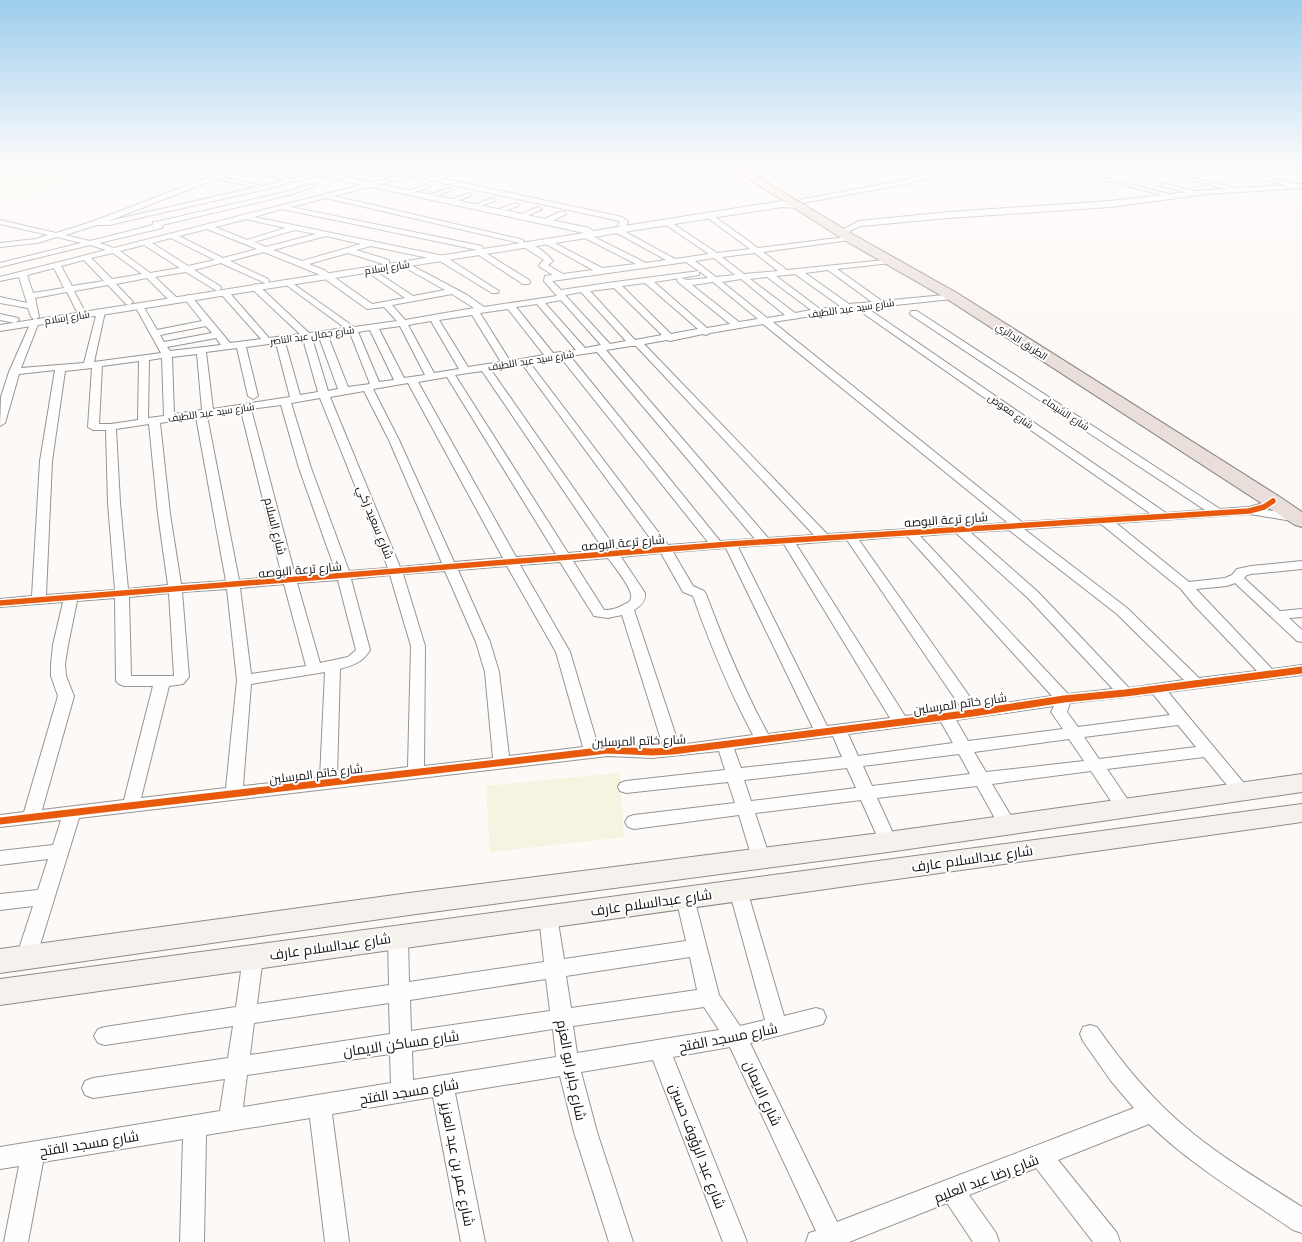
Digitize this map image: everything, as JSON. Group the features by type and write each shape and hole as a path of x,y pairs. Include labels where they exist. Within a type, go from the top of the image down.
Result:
{"highway":[{"name":"الطريق الدائري","path":"838,226 1110,388 1301,516"},
{"name":"الطريق الدائري","path":"838,226 853,234 891,261 952,296 1273,500 1301,516"}],"main road":[{"path":"0,961 409,904 1008,826 1302,783"},
{"name":"شارع عبدالسلام عارف","path":"0,992 1302,813"},
{"path":"406,936 400,922 400,915 403,909 409,904"},
{"path":"362,911 368,914 373,924 372,930 363,942"}],"street":[{"path":"6,230 17,226 91,242 114,250 149,276 172,298"},
{"path":"0,246 29,242 87,226"},
{"path":"0,265 154,226"},
{"path":"162,226 184,232"},
{"path":"0,280 56,264 207,226 325,274 367,306 386,304 453,291"},
{"path":"286,226 441,258 495,291"},
{"path":"371,226 480,250 526,282"},
{"path":"452,226 523,243 545,256 549,261 543,265 562,276"},
{"path":"490,226 508,230"},
{"path":"564,226 591,233 644,265"},
{"name":"شارع إسلام","path":"523,243 547,241 633,226"},
{"name":"شارع إسلام","path":"620,228 637,226"},
{"path":"674,226 744,277 794,317"},
{"path":"724,226 785,272"},
{"path":"852,226 853,234"},
{"path":"853,234 856,226"},
{"path":"247,242 295,228"},
{"path":"620,228 673,261"},
{"name":"شارع إسلام","path":"0,328 80,310 129,302 172,298 265,281 369,270 480,250 591,233"},
{"path":"30,296 187,269 326,234"},
{"path":"765,542 604,349 562,295 547,280 562,276 716,256 853,234"},
{"path":"172,235 265,281"},
{"path":"292,260 354,240"},
{"path":"547,241 601,271"},
{"path":"29,242 37,250"},
{"path":"145,242 220,290 267,341"},
{"path":"302,264 370,243"},
{"path":"335,246 386,262"},
{"path":"0,259 37,250 69,261"},
{"name":"شارع إسلام","path":"0,322 35,320 101,312 139,306 172,298 188,298 220,290 255,288 428,255 480,250"},
{"path":"86,257 129,302"},
{"path":"688,259 766,321 1015,526 1122,611 1196,684"},
{"path":"685,283 891,261"},
{"path":"0,423 5,398 35,320 26,272 13,262"},
{"path":"661,263 738,326"},
{"path":"56,264 80,310"},
{"path":"405,264 453,291 476,308 507,364"},
{"path":"829,267 879,303"},
{"name":"شارع جمال عبد الناصر","path":"14,372 56,367 60,369 93,365 353,330 401,320 433,318 476,308 539,301 583,289 732,268"},
{"path":"369,270 412,299"},
{"path":"798,271 847,308"},
{"path":"769,274 819,312"},
{"path":"647,280 706,332"},
{"path":"288,282 353,330 372,387 394,440 483,642 492,672 502,762"},
{"path":"616,284 670,338"},
{"path":"255,288 307,336"},
{"path":"583,289 824,538"},
{"name":"شارع سيد عبد اللطيف","path":"110,427 324,395 405,380 604,349 819,312 879,303 952,296"},
{"path":"188,298 227,346"},
{"path":"0,300 32,306"},
{"path":"539,301 583,352"},
{"path":"386,304 401,320 431,376"},
{"path":"510,305 551,357"},
{"path":"139,306 167,354 169,418"},
{"name":"شارع معوض","path":"859,306 1163,516"},
{"path":"401,320 476,308"},
{"path":"101,312 93,365 93,426 110,427 114,502 122,594 124,681 178,681 182,677 175,590 149,421 144,358"},
{"name":"شارع الشيماء","path":"914,313 1218,513"},
{"path":"0,317 15,320"},
{"path":"433,318 465,370"},
{"path":"154,333 208,323"},
{"path":"373,327 512,562 562,652 592,752"},
{"path":"323,334 344,391"},
{"path":"161,345 217,335"},
{"name":"شارع سعيد زكي","path":"307,336 324,395 396,572 418,646 416,772"},
{"path":"198,338 203,350 204,413 233,585 244,680 234,794"},
{"path":"244,680 333,666 353,660 360,655 363,650 344,576 305,468 280,339"},
{"path":"241,344 253,396"},
{"path":"564,355 724,545 831,732 853,762 888,842"},
{"path":"524,361 665,550 688,589 699,594 718,645 742,700 763,740"},
{"path":"449,373 599,613 604,615 627,609 635,604 638,600 639,594 484,367"},
{"path":"39,600 46,461 60,369"},
{"name":"شارع السلام","path":"245,407 289,581 314,669"},
{"path":"1248,511 1264,507 1273,500"},
{"path":"1248,511 1301,516"},
{"name":"شارع ترعة البوصه","path":"0,603 724,545 1248,511"},
{"path":"1104,520 1186,586 1199,602 1269,675"},
{"path":"958,529 1033,595 1125,693"},
{"path":"910,532 1064,700 1059,712 1125,809"},
{"path":"850,536 974,713"},
{"path":"788,541 901,723"},
{"path":"1186,586 1227,582 1237,578 1242,572 1251,570 1302,565"},
{"path":"1237,578 1302,638"},
{"path":"31,817 66,696 66,691 59,678 58,672 61,643 71,598"},
{"path":"627,609 673,751"},
{"path":"1278,615 1302,613"},
{"path":"328,783 333,666"},
{"name":"شارع خاتم المرسلين","path":"0,821 592,752 619,750 652,752 673,751 725,745 1302,670"},
{"path":"131,805 162,682"},
{"path":"1156,689 1242,792"},
{"path":"946,717 1008,826"},
{"path":"626,787 853,762 1182,719"},
{"path":"725,745 761,858"},
{"path":"634,822 1208,751"},
{"path":"26,958 72,812"},
{"path":"0,858 60,851"},
{"path":"738,890 777,1027"},
{"path":"0,902 45,897"},
{"name":"شارع الايمان","path":"685,898 710,997 716,1010 736,1037 828,1241"},
{"name":"شارع جابر ابو العزم","path":"548,916 568,1065 579,1110 621,1242"},
{"path":"402,1092 400,992 406,936"},
{"path":"105,1036 697,948"},
{"path":"230,1120 253,957"},
{"name":"شارع مساكن الايمان","path":"93,1088 710,997"},
{"name":"شارع مسجد الفتح","path":"0,1158 736,1037 816,1017"},
{"path":"1090,1034 1117,1073 1152,1112 1175,1134 1201,1154 1302,1221"},
{"name":"شارع عبد الرؤوف حسين","path":"660,1050 735,1242"},
{"name":"شارع عمر بن عبد العزيز","path":"442,1086 473,1242"},
{"path":"320,1105 337,1242"},
{"name":"شارع رضا عبد العليم","path":"828,1241 1152,1112"},
{"path":"192,1242 195,1126"},
{"path":"16,1242 33,1152"},
{"path":"1041,1156 1108,1242"},
{"path":"953,1190 987,1242"}],"green space":[{"path":"620,773 624,837 490,852 486,786"}],"cycle path":[{"path":"0,603 730,544 1249,511 1264,507 1273,501"},
{"path":"0,821 608,750 652,752 673,751 973,713 1064,699 1125,693 1302,670"}]}
